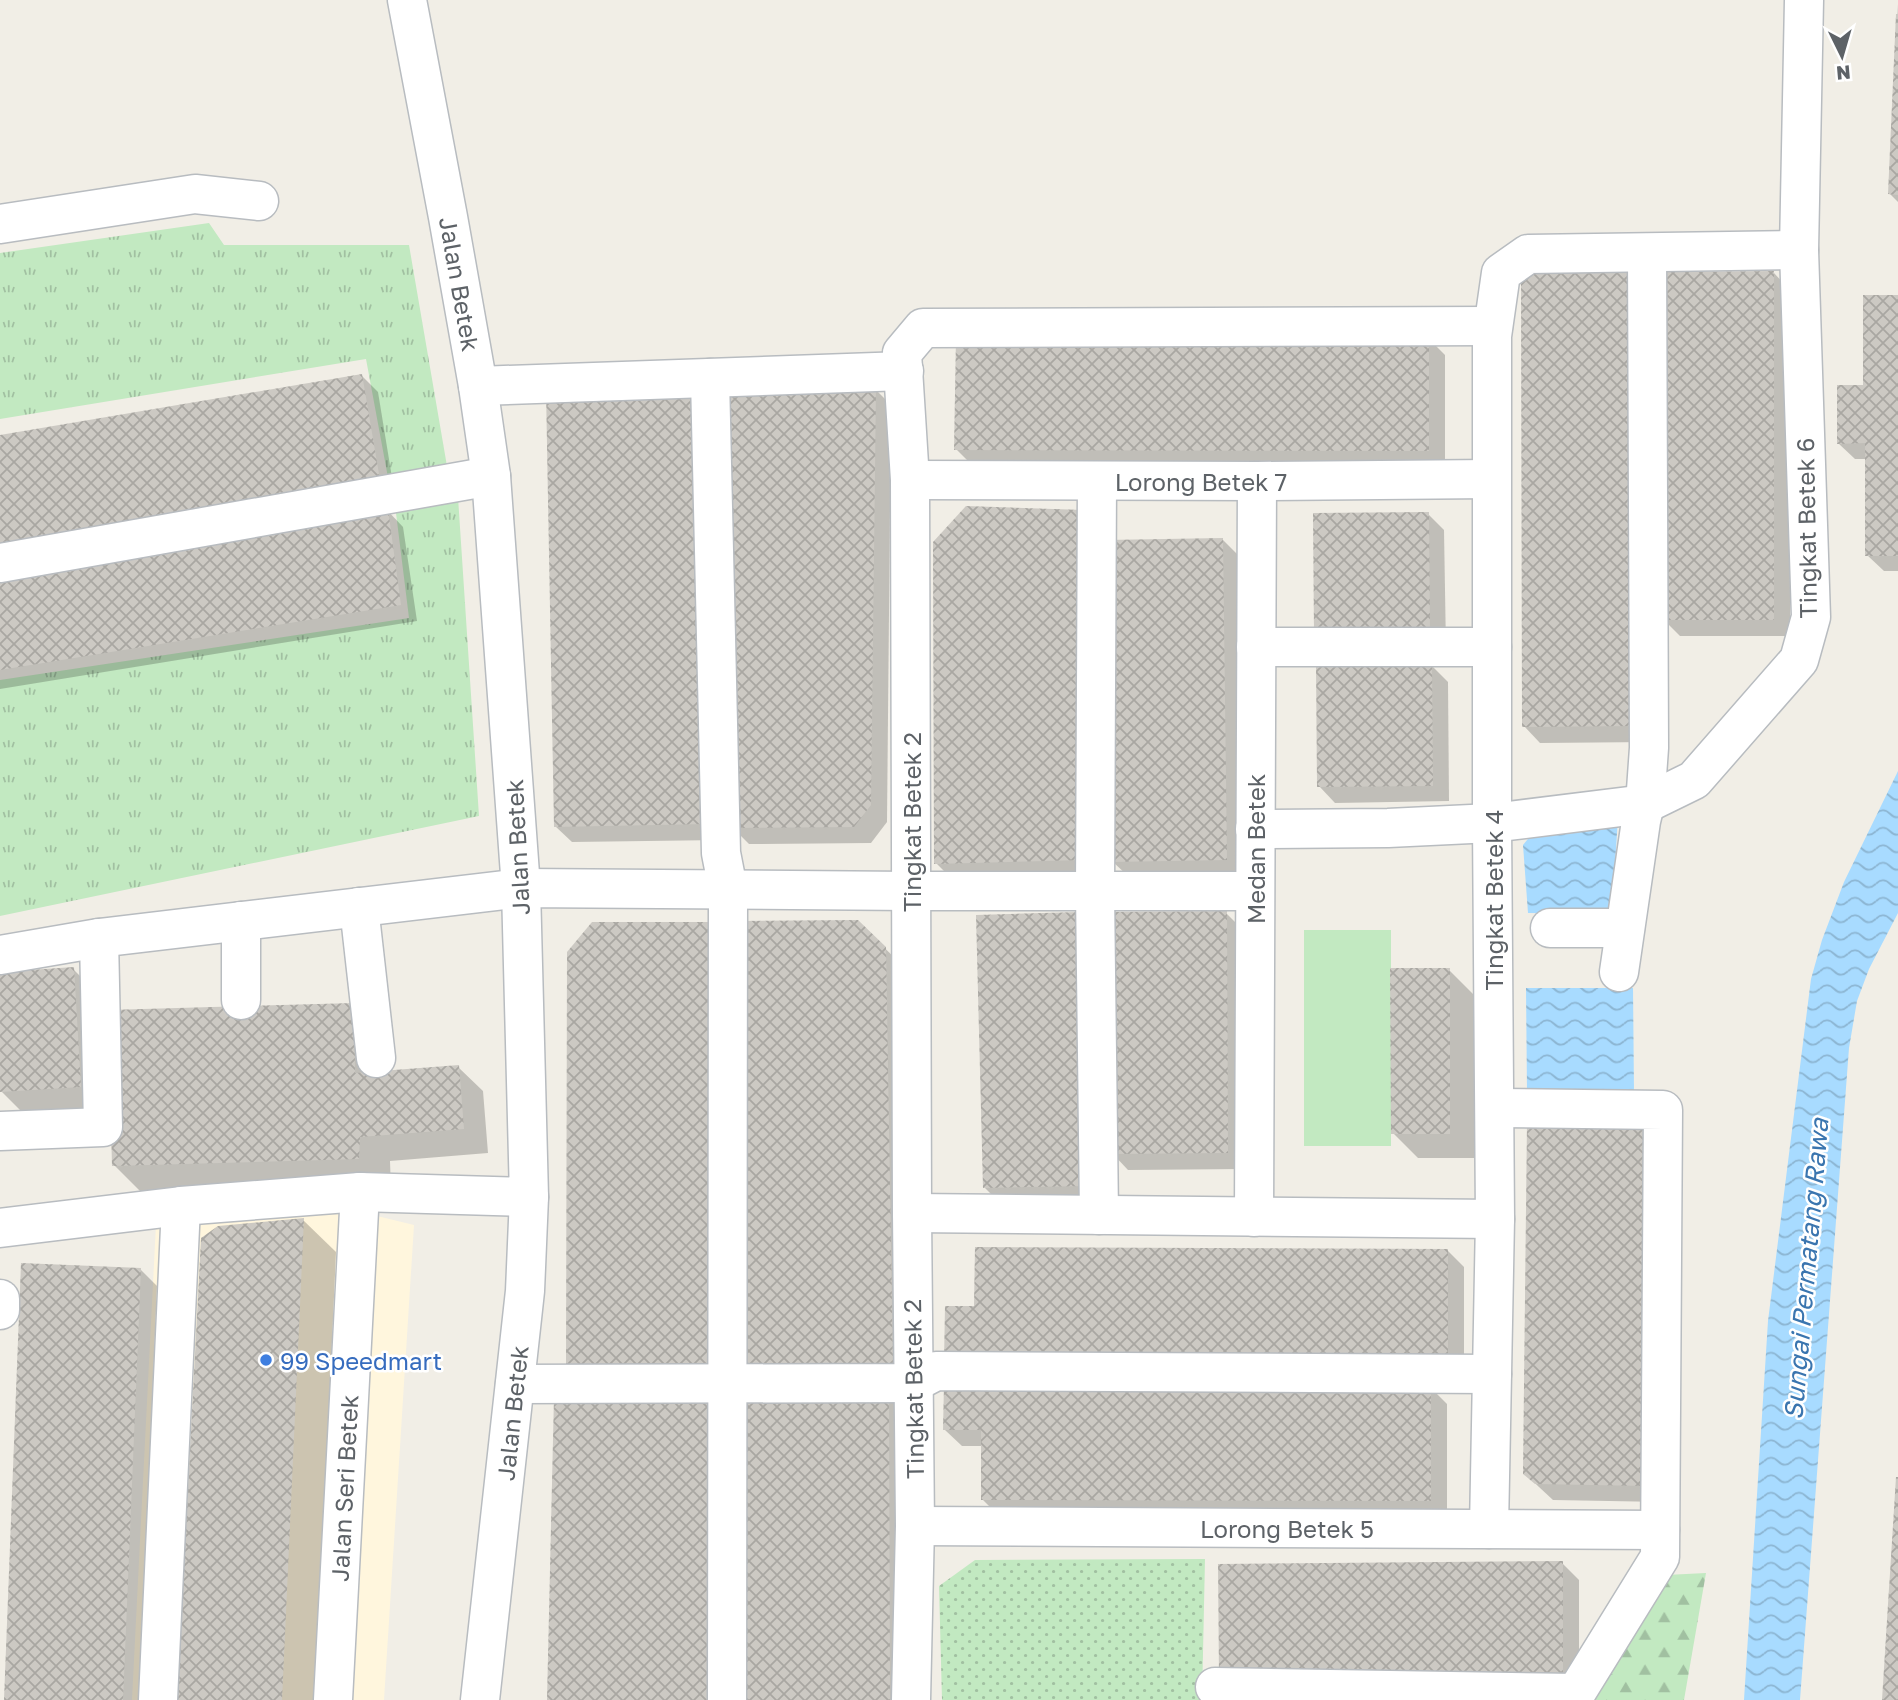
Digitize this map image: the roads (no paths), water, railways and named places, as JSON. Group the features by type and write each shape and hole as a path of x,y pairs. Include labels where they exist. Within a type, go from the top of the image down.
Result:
{"street":[{"name":"Jalan Betek","path":"407,0 478,386 491,476 521,888 529,1197 525,1291 480,1700"},
{"name":"Tingkat Betek 6","path":"1255,829 1388,828 1492,823 1646,804 1694,780 1799,660 1811,617 1799,250 1804,0"},
{"path":"0,224 195,194 259,201"},
{"path":"1619,972 1641,821 1646,804 1649,748 1647,253 1799,250"},
{"name":"Tingkat Betek 4","path":"1489,1529 1495,1219 1492,823 1493,326 1501,273 1528,254 1647,253"},
{"name":"Tingkat Betek 2","path":"911,1700 915,1526 910,480 902,353 923,328 1493,326"},
{"path":"478,386 904,371"},
{"path":"710,378 721,853 728,890 727,1700"},
{"path":"0,563 491,476"},
{"name":"Lorong Betek 7","path":"910,480 1492,480"},
{"path":"1097,481 1095,891 1099,1215"},
{"name":"Medan Betek","path":"1254,1217 1257,481"},
{"path":"1256,647 1492,647"},
{"path":"0,955 99,938 521,888 1254,891"},
{"path":"359,907 376,1058"},
{"path":"240,921 240,1000"},
{"path":"1550,928 1625,928"},
{"path":"0,1131 103,1127 99,938"},
{"path":"1215,1687 1576,1693 1660,1557 1663,1110 1495,1108"},
{"path":"0,1228 181,1206 360,1192 529,1197"},
{"name":"Jalan Seri Betek","path":"333,1700 360,1192"},
{"path":"158,1700 181,1206"},
{"path":"912,1213 1495,1219"},
{"path":"0,1299 0,1310"},
{"path":"515,1384 913,1383 936,1371 1492,1374"},
{"name":"Lorong Betek 5","path":"915,1526 1660,1530"}],"water":[{"name":"Sungai Permatang Rawa","path":"1898,771 1898,913 1869,969 1857,1001 1849,1048 1800,1700 1744,1700 1768,1321 1811,979 1822,940 1844,882"},
{"path":"1546,817 1618,817 1612,914 1528,913 1523,845"},
{"path":"1526,988 1633,988 1634,1093 1527,1092"}],"place":[{"name":"99 Speedmart","path":"266,1360"}]}
